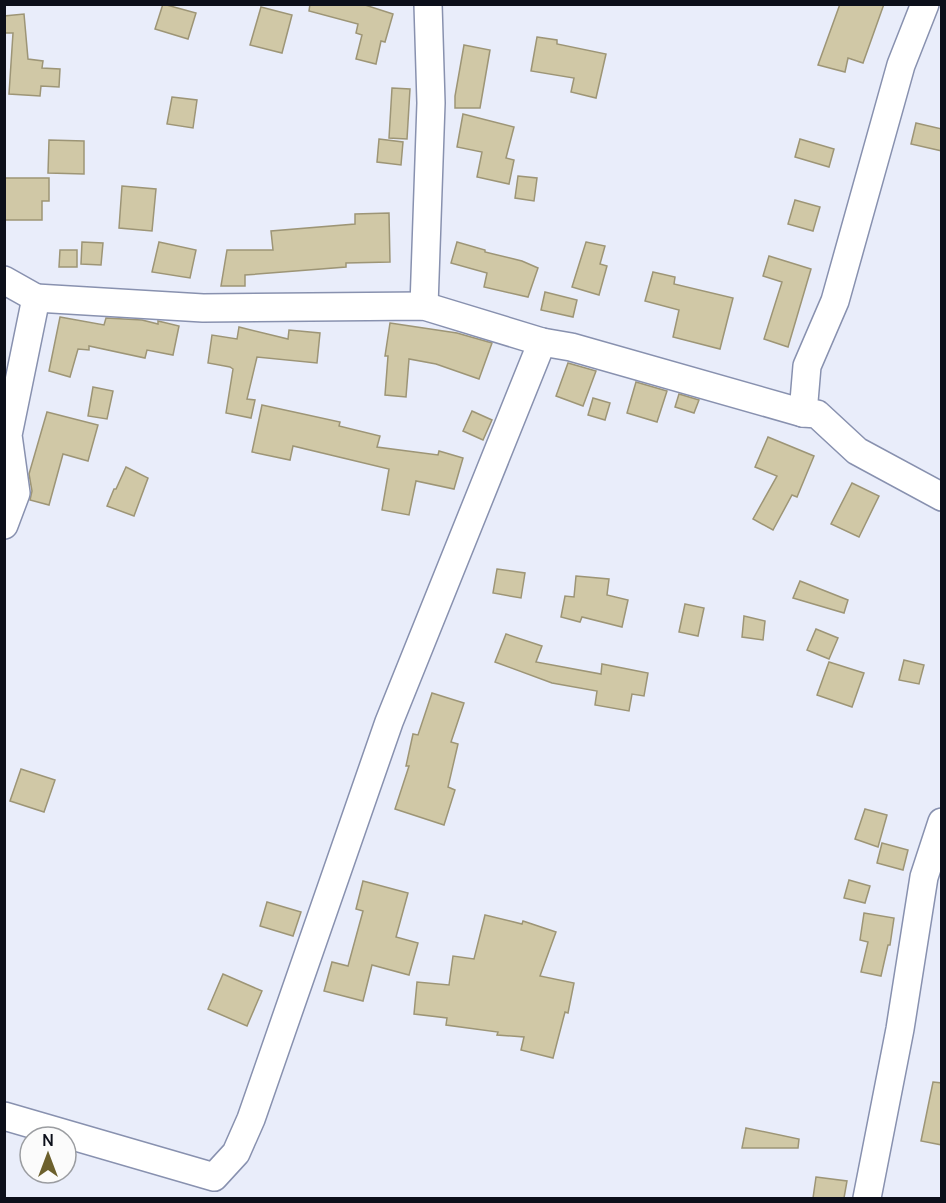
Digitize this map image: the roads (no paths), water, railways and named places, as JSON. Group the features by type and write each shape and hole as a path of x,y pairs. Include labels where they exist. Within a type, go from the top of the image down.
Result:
{"street":[{"path":"424,306 431,103 428,4"},
{"path":"803,413 807,366 836,301 901,65 925,4"},
{"path":"4,280 36,298 203,308 424,306 542,342 571,347 803,413 817,414 857,451 942,496"},
{"path":"4,525 16,493 8,435 36,298"},
{"path":"4,1116 214,1177 236,1153 255,1108 389,722 542,342"},
{"path":"867,1198 900,1029 924,877 942,822"}]}
